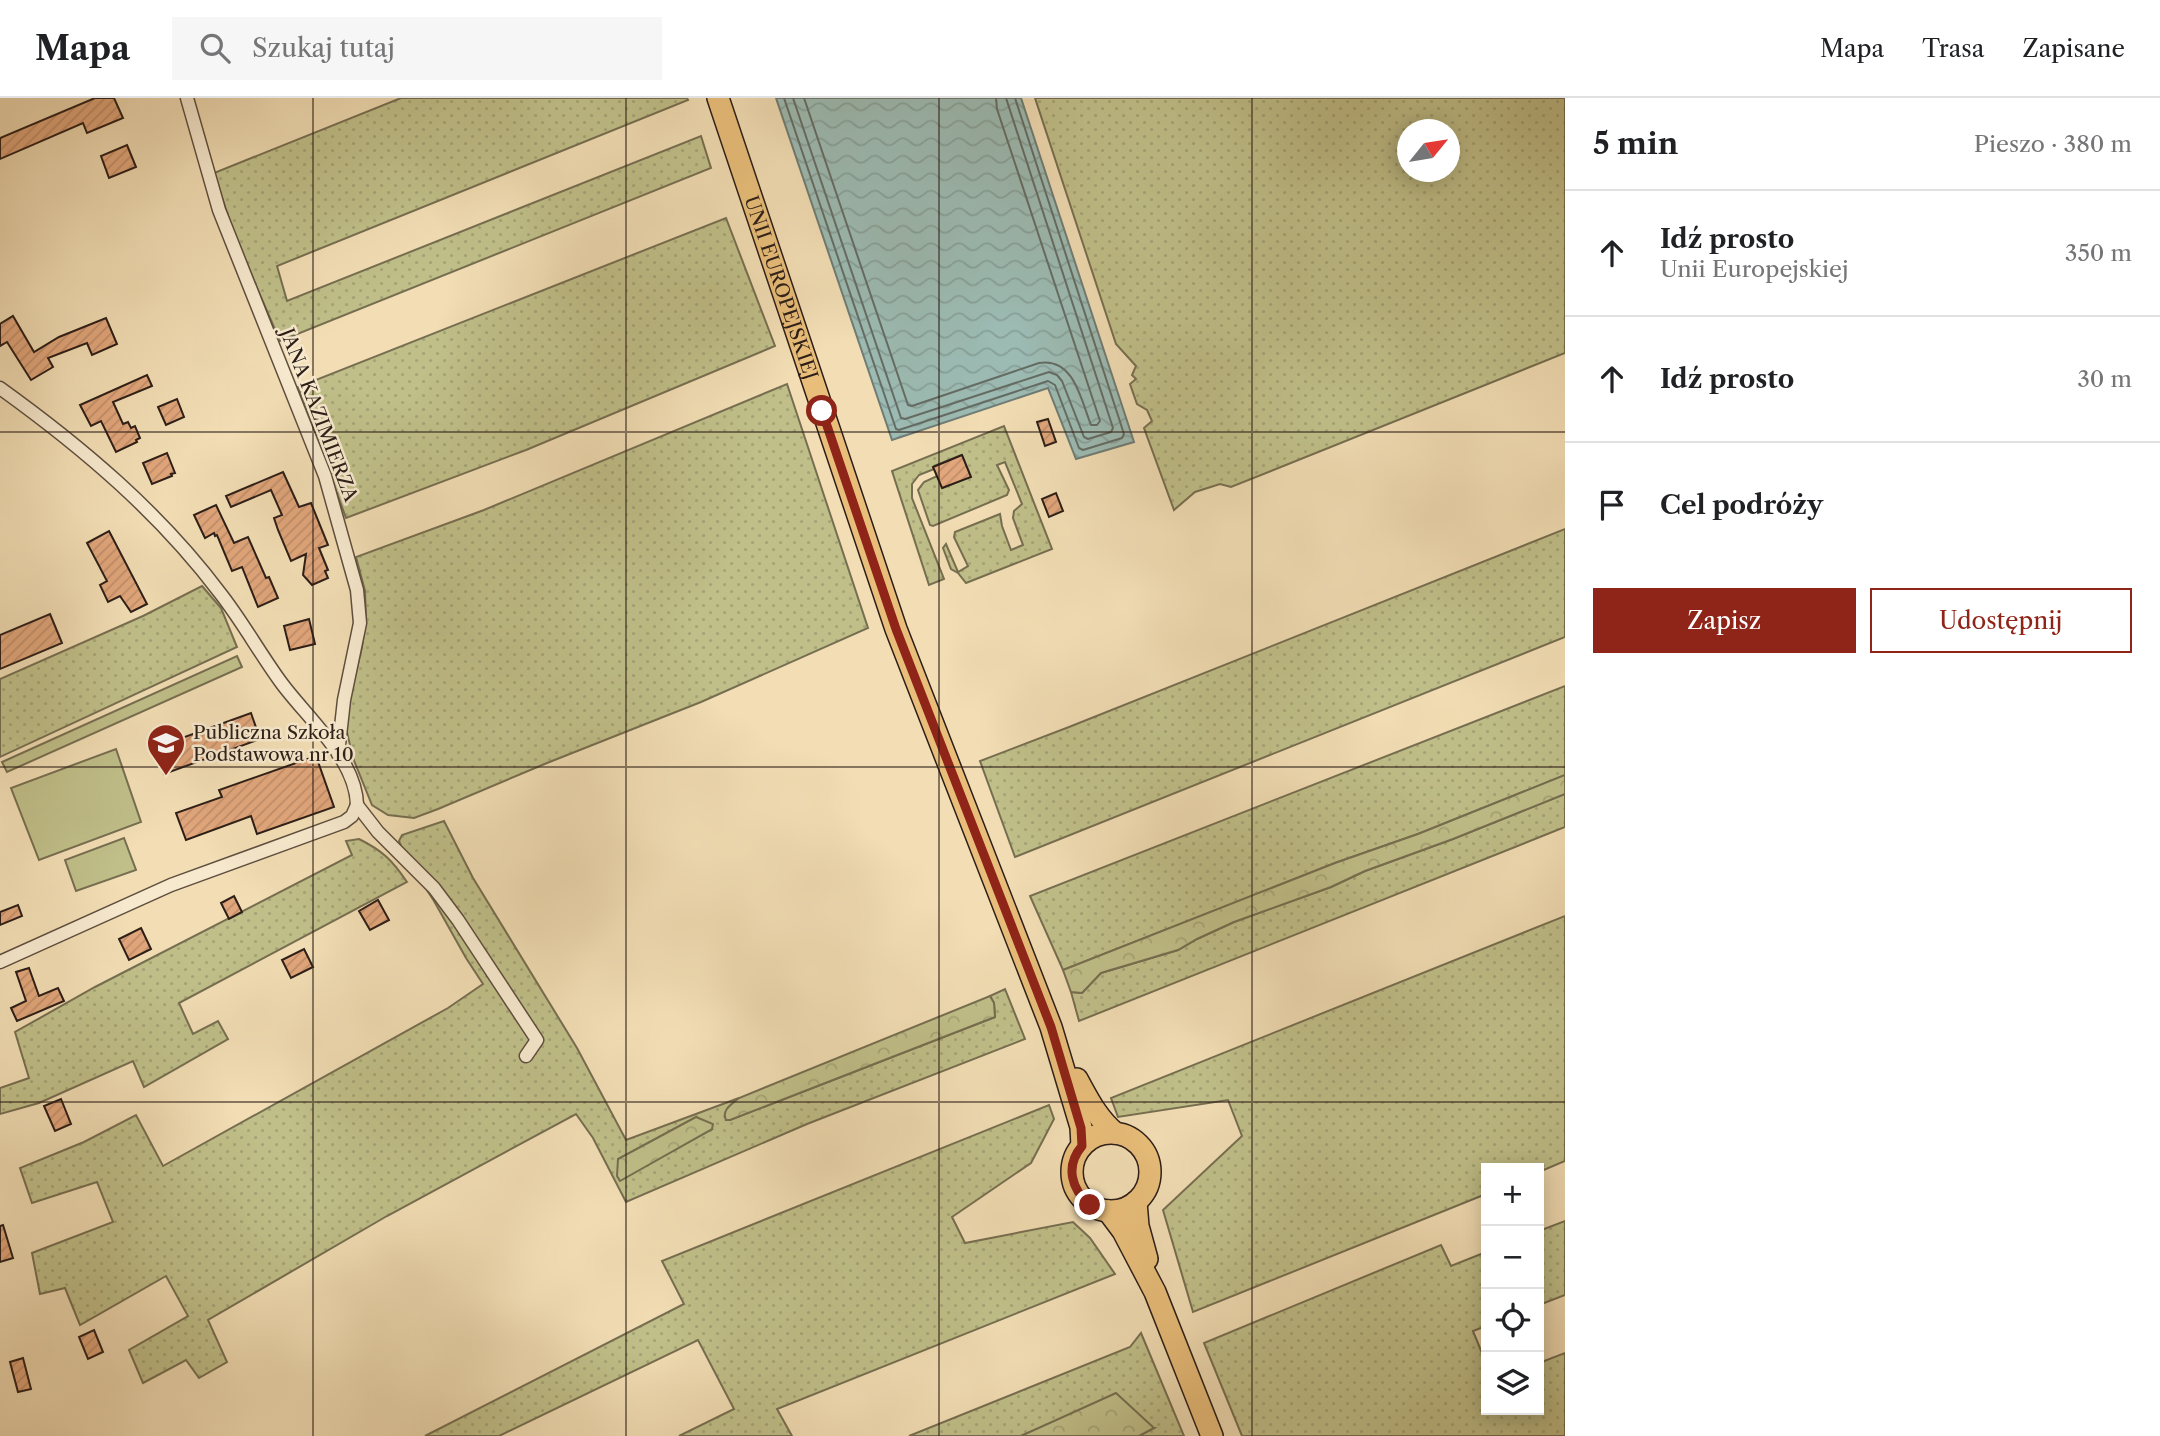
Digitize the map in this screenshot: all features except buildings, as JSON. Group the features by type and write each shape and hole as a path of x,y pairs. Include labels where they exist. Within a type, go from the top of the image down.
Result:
{"main road":[{"name":"UNII EUROPEJSKIEJ","path":"718,98 896,629 1051,1027 1078,1117 1082,1146"},
{"name":"UNII EUROPEJSKIEJ","path":"1051,1027 1094,1110 1101,1121 1115,1133"},
{"path":"1115,1133 1130,1138 1139,1145 1150,1166 1150,1177 1147,1188 1136,1202 1123,1209 1108,1210 1090,1205 1082,1198 1075,1189 1072,1164 1082,1146 1096,1136 1115,1133"},
{"path":"1136,1202 1138,1226 1155,1292"},
{"path":"1108,1210 1123,1231 1155,1292 1212,1436"}],"street":[{"name":"JANA KAZIMIERZA","path":"187,98 219,210 325,476 357,590 359,623 344,699 338,754"},
{"path":"0,388 123,485 162,525 220,593 281,682 338,754 349,776 357,805 378,832 435,888 458,920 537,1040 526,1056"},
{"path":"0,962 171,885 344,822 352,816 357,805"}],"green space":[{"path":"401,98 688,100 277,266 287,301 701,136 711,168 280,341 235,237 214,173"},
{"path":"1035,98 1565,98 1565,353 1231,487 1220,484 1195,492 1174,510 1144,428 1152,421 1147,410 1137,404 1130,384 1136,379 1132,375 1136,366 1116,344"},
{"path":"726,218 775,346 526,450 346,518 298,387"},
{"path":"787,384 868,628 701,702 414,818 388,815 372,805 353,758 346,728 366,618 365,591 356,557 484,510"},
{"path":"1004,426 1052,549 966,583 951,569 943,548 946,544 958,572 968,566 954,537 955,532 1000,514 1011,550 1023,545 1013,518 1014,511 1022,504 1005,462 997,465 1009,490 1007,495 930,525 918,490 924,482 937,476 943,488 970,477 961,455 934,466 934,469 919,475 912,484 912,498 944,579 929,585 892,471"},
{"path":"1565,529 1565,637 1015,857 980,761"},
{"path":"202,586 221,608 237,647 0,757 0,679 143,616"},
{"path":"237,656 242,667 7,772 2,762"},
{"path":"1565,686 1565,775 1063,970 1030,896"},
{"path":"116,749 141,822 39,860 11,788"},
{"path":"1565,775 1565,794 1365,871 1331,887 1234,922 1178,950 1101,973 1082,993 1071,992 1063,970"},
{"path":"1565,794 1565,827 1079,1021 1071,992 1082,993 1101,973 1178,950 1234,922 1331,887 1365,871"},
{"path":"444,821 473,878 577,1048 626,1140 739,1098 729,1107 726,1120 730,1120 995,1017 994,1003 990,996 1005,989 1025,1039 807,1124 626,1202 593,1138 576,1114 387,1216 208,1320 227,1362 199,1378 186,1360 143,1383 129,1350 188,1316 166,1276 80,1325 65,1288 40,1294 32,1253 113,1222 97,1182 32,1203 20,1168 84,1142 136,1115 163,1166 448,1008 483,984 406,858 399,841 402,835","holes":["696,1117 712,1129 620,1180 618,1159"]},
{"path":"124,838 136,870 76,891 65,860"},
{"path":"359,839 386,857 407,882 179,1003 193,1034 218,1021 228,1039 144,1087 133,1061 39,1103 0,1114 0,1088 29,1078 15,1032 95,987 352,855 346,841"},
{"path":"1565,916 1565,1161 1544,1170 1544,1163 1481,1163 1481,1196 1193,1312 1163,1210 1242,1136 1228,1100 1118,1117 1111,1098"},
{"path":"990,996 994,1003 995,1017 726,1120 726,1110 739,1098"},
{"path":"1049,1105 1054,1119 1031,1163 952,1217 965,1243 1073,1222 1090,1238 1115,1274 777,1409 792,1436 679,1436 734,1409 698,1340 499,1436 425,1436 684,1304 662,1261"},
{"path":"696,1117 713,1124 712,1129 620,1181 617,1176 618,1159"},
{"path":"1565,1221 1565,1295 1544,1303 1544,1289 1544,1229"},
{"path":"1441,1245 1451,1266 1481,1254 1481,1328 1473,1331 1481,1351 1481,1415 1544,1415 1544,1361 1565,1353 1565,1436 1242,1436 1204,1343"},
{"path":"1141,1333 1184,1436 1139,1436 1154,1428 1054,1422 1021,1436 909,1436 1130,1347"},
{"path":"1116,1393 1154,1428 1139,1436 1021,1436"}],"water":[{"path":"776,98 1021,98 1134,442 1076,459 1048,388 892,440"}],"place":[{"name":"Publiczna Szkoła Podstawowa nr 10","path":"166,777"}],"route":[{"path":"822,411 896,629 1051,1027 1081,1128 1082,1146 1072,1164 1072,1177 1075,1189 1090,1205"}]}
